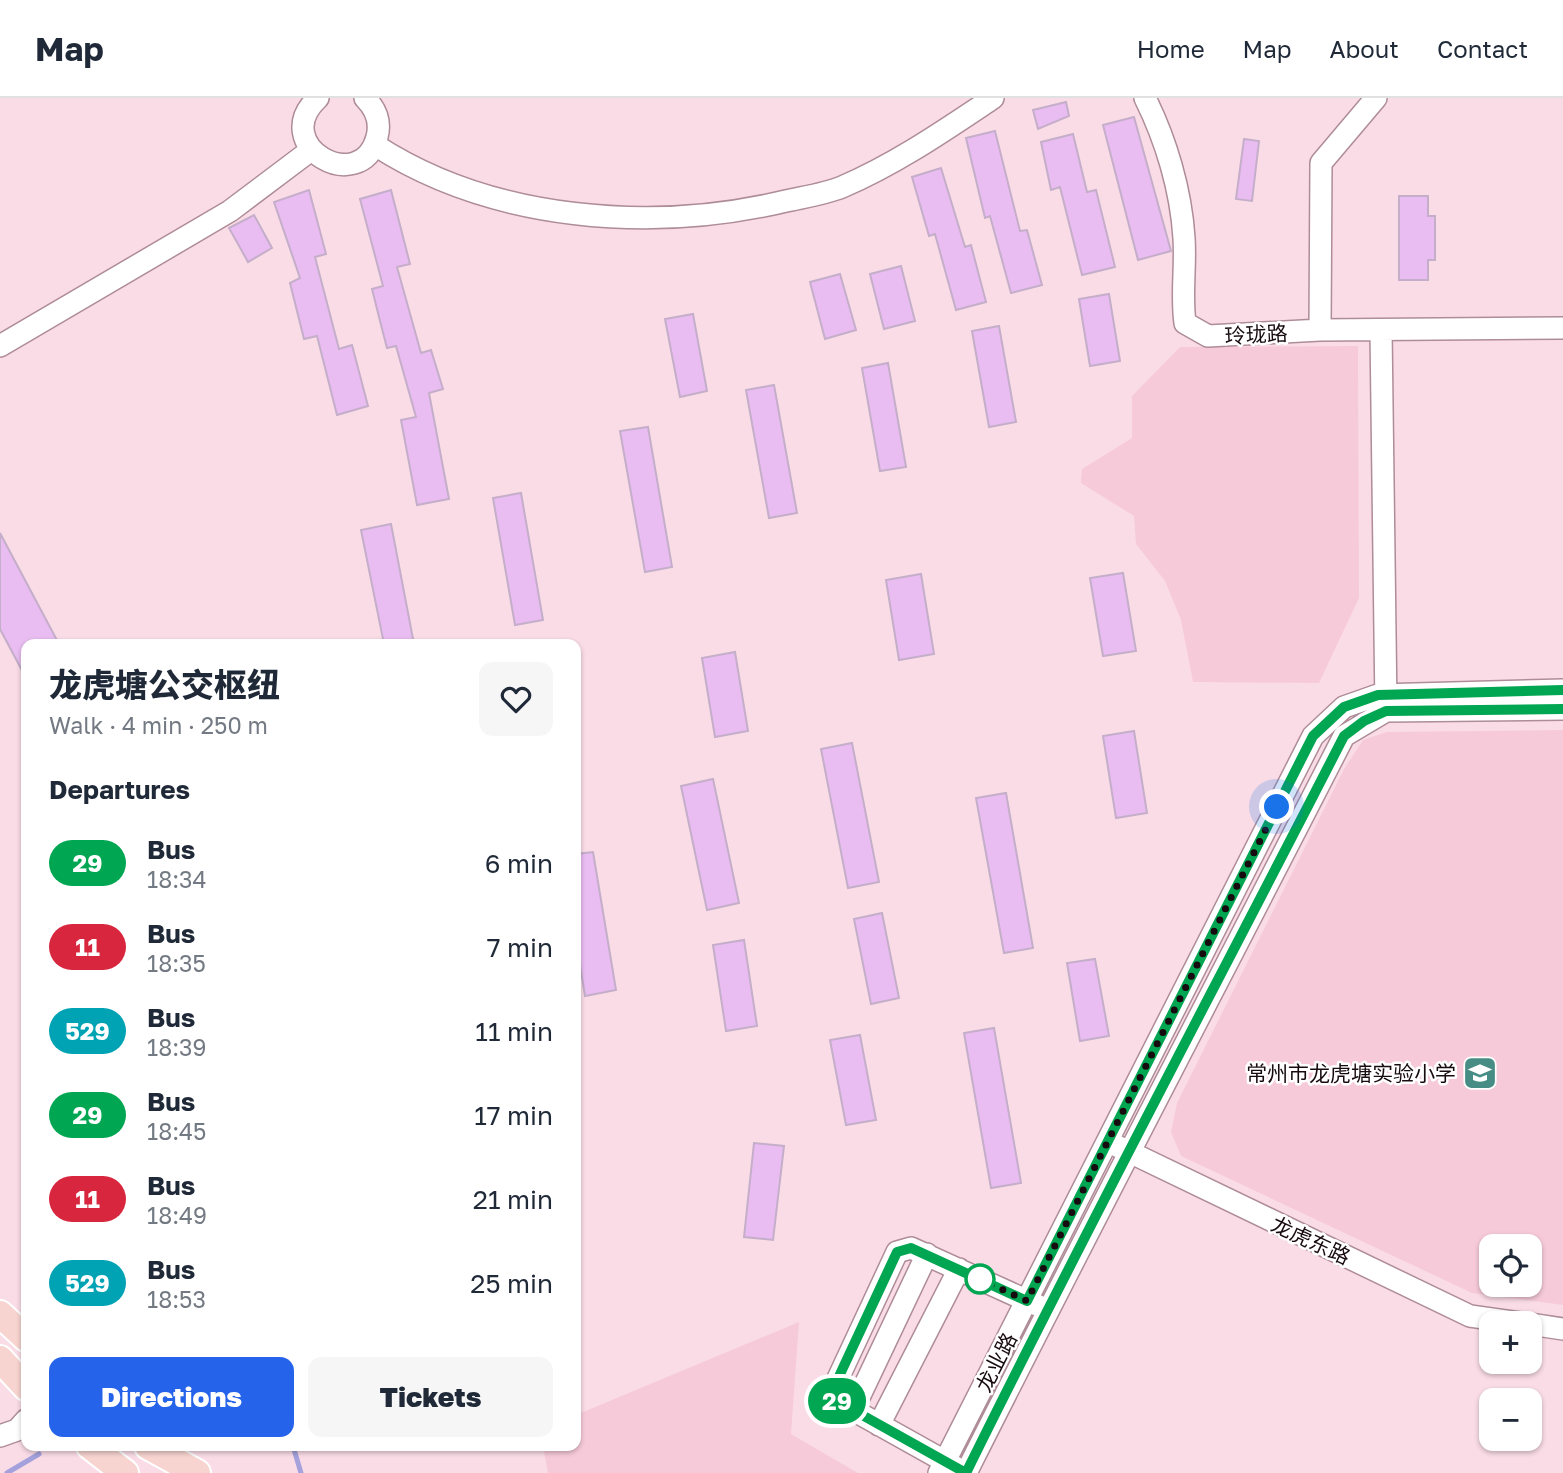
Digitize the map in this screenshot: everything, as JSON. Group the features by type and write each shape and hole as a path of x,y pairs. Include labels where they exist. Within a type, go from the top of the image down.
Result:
{"main road":[{"path":"0,1314 21,1333"},
{"path":"0,1359 21,1382"},
{"path":"97,1451 128,1473 144,1451"},
{"path":"149,1451 156,1473"},
{"path":"157,1451 197,1473"}],"street":[{"path":"318,98 310,105 304,120 304,136 311,150 323,160 337,165 358,160 375,145 378,121 370,100"},
{"path":"375,145 404,164 479,193 566,212 658,217 755,208 841,188 923,145 993,98"},
{"name":"玲珑路","path":"1145,98 1176,183 1184,238 1181,295 1185,324 1208,337 1320,330 1563,328"},
{"path":"1320,330 1321,163 1376,98"},
{"path":"0,346 230,211 311,150"},
{"path":"1381,330 1386,703"},
{"name":"龙业路","path":"942,1467 1313,736 1344,707 1563,690"},
{"name":"龙业路","path":"966,1473 1126,1152 1174,1066 1344,736 1386,703 1563,709"},
{"name":"龙虎东路","path":"1107,1141 1470,1316 1479,1317"},
{"path":"966,1473 942,1467 837,1401 835,1385 897,1252 911,1248 927,1254 1048,1310"},
{"path":"879,1425 959,1269"},
{"path":"1542,1326 1563,1329"},
{"path":"0,1436 17,1430 21,1426"}],"shaded area":[{"path":"1358,346 1359,598 1319,683 1193,682 1181,620 1165,581 1136,544 1134,516 1081,483 1082,469 1132,438 1132,396 1180,347"},
{"name":"常州市龙虎塘实验小学","path":"1563,730 1563,1305 1502,1297 1542,1297 1542,1234 1479,1234 1479,1294 1472,1293 1181,1156 1171,1132 1177,1103 1344,769 1363,740 1387,732"},
{"path":"799,1322 791,1434 858,1473 548,1473 544,1451 581,1451 581,1413"}],"building":[{"path":"1066,102 1069,116 1038,129 1033,110"},
{"path":"1134,117 1171,251 1138,260 1103,125"},
{"path":"995,131 1020,231 1027,230 1042,285 1011,293 990,216 985,218 966,138"},
{"path":"1073,134 1087,192 1096,190 1115,267 1082,275 1060,187 1051,190 1041,142"},
{"path":"1244,139 1259,141 1252,201 1236,199"},
{"path":"941,168 965,247 971,245 986,302 956,310 935,234 929,236 912,177"},
{"path":"309,190 326,254 315,257 339,349 352,345 368,406 337,415 317,336 304,339 290,283 300,278 274,202"},
{"path":"391,190 410,264 397,267 421,353 431,350 443,389 429,393 449,499 417,505 401,420 416,417 396,346 387,348 380,321 372,289 383,286 360,199"},
{"path":"1399,196 1428,196 1428,216 1435,216 1435,260 1428,260 1428,280 1399,280"},
{"path":"254,215 272,248 248,262 229,228"},
{"path":"901,266 915,321 884,329 870,274"},
{"path":"840,274 856,330 825,339 810,282"},
{"path":"1109,294 1120,361 1090,366 1079,299"},
{"path":"693,314 707,391 680,397 665,319"},
{"path":"999,326 1016,422 989,427 972,331"},
{"path":"888,363 906,467 880,471 862,368"},
{"path":"774,385 797,513 769,518 746,390"},
{"path":"648,427 672,567 645,572 620,431"},
{"path":"521,493 543,620 515,625 493,498"},
{"path":"391,524 413,639 383,639 361,530"},
{"path":"0,533 56,639 21,639 21,669 0,629"},
{"path":"1123,573 1136,651 1103,656 1090,578"},
{"path":"921,574 934,654 899,660 886,580"},
{"path":"735,652 748,731 715,737 702,658"},
{"path":"1134,731 1147,813 1116,818 1103,736"},
{"path":"852,743 879,882 848,888 821,749"},
{"path":"713,779 739,903 707,910 681,786"},
{"path":"1006,793 1033,948 1004,953 976,798"},
{"path":"593,852 616,990 585,996 581,971 581,853"},
{"path":"882,913 899,998 871,1004 854,919"},
{"path":"744,940 757,1026 726,1031 713,945"},
{"path":"1095,959 1109,1036 1080,1041 1067,963"},
{"path":"994,1028 1021,1183 991,1188 964,1033"},
{"path":"860,1035 876,1120 846,1125 830,1040"},
{"path":"754,1143 784,1146 773,1240 744,1237"}],"waterway":[{"path":"294,1451 301,1473"},
{"path":"7,1473 39,1454"}],"bus line":[{"name":"29","path":"1563,690 1378,695 1344,707 1313,736 1027,1301 911,1248 897,1252 835,1385 837,1401 966,1473 1126,1152 1174,1066 1344,736 1364,721 1386,711 1563,709"}],"place":[{"name":"常州市龙虎塘实验小学","path":"1480,1073"}],"route":[{"path":"980,1279 1027,1301 1277,807"}]}
